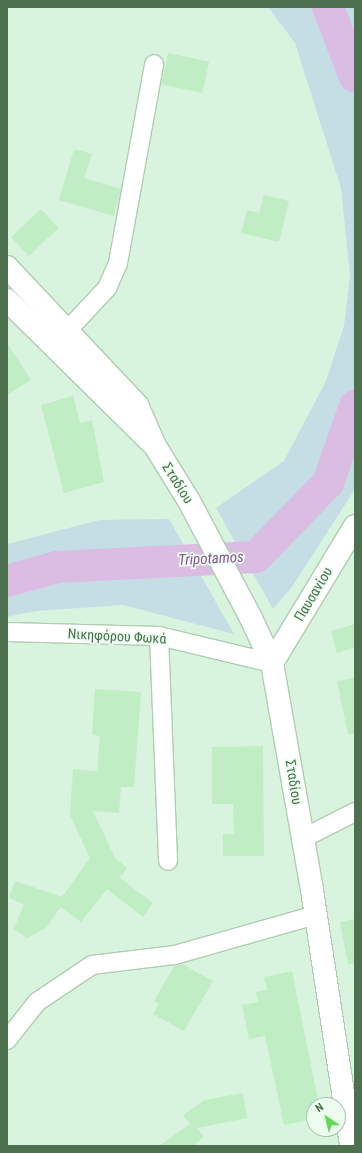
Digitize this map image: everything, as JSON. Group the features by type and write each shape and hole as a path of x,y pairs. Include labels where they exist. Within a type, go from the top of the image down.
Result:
{"main road":[{"name":"Σταδίου","path":"7,267 137,405 155,446 189,501 250,616 272,663 304,838 351,1146"},
{"name":"Σταδίου","path":"7,300 155,446"},
{"name":"Παυσανίου","path":"272,663 354,531"}],"street":[{"path":"67,331 107,288 118,263 154,64"},
{"name":"Νικηφόρου Φωκά","path":"7,632 159,636 272,663"},
{"path":"159,636 168,861"},
{"path":"304,838 355,812"},
{"path":"7,1040 37,1002 68,978 92,965 118,959 175,954 315,915"}],"shaded area":[{"path":"7,7 355,7 355,1146 7,1146"},
{"path":"268,7 355,7 355,489 292,587 273,609 216,508 284,461 326,381 344,326 350,276 341,188 295,43"},
{"path":"169,519 234,634 123,605 35,611 7,617 7,544 100,520"}],"building":[{"path":"168,53 209,62 202,93 161,84"},
{"path":"74,149 92,154 84,178 121,189 114,216 59,200"},
{"path":"264,195 289,201 279,242 241,233 247,210 259,213"},
{"path":"41,209 59,228 29,256 11,237"},
{"path":"7,343 31,380 7,395"},
{"path":"73,396 80,423 92,420 104,482 64,493 41,405"},
{"path":"355,624 355,647 337,653 331,631"},
{"path":"355,678 355,734 348,734 337,681"},
{"path":"95,689 141,692 134,787 121,787 119,813 93,811 115,858 127,868 120,878 153,903 143,917 107,889 81,922 61,907 46,928 27,938 14,929 24,904 9,898 15,881 62,897 90,858 70,815 73,769 97,771 100,736 92,735"},
{"path":"263,746 264,856 223,856 223,834 234,834 233,804 212,804 212,747"},
{"path":"355,919 355,963 348,964 340,922"},
{"path":"182,964 213,981 184,1031 153,1014 159,1004 154,1001 174,966"},
{"path":"292,971 317,1097 306,1097 306,1121 284,1125 265,1036 249,1039 242,1005 258,1002 256,992 267,990 264,977"},
{"path":"243,1093 247,1118 197,1128 204,1137 192,1146 159,1146 190,1124 183,1115 205,1100"}],"waterway":[{"name":"Tripotamos","path":"328,7 355,77"},
{"name":"Tripotamos","path":"7,581 57,567 256,557 328,483 355,406"}]}
